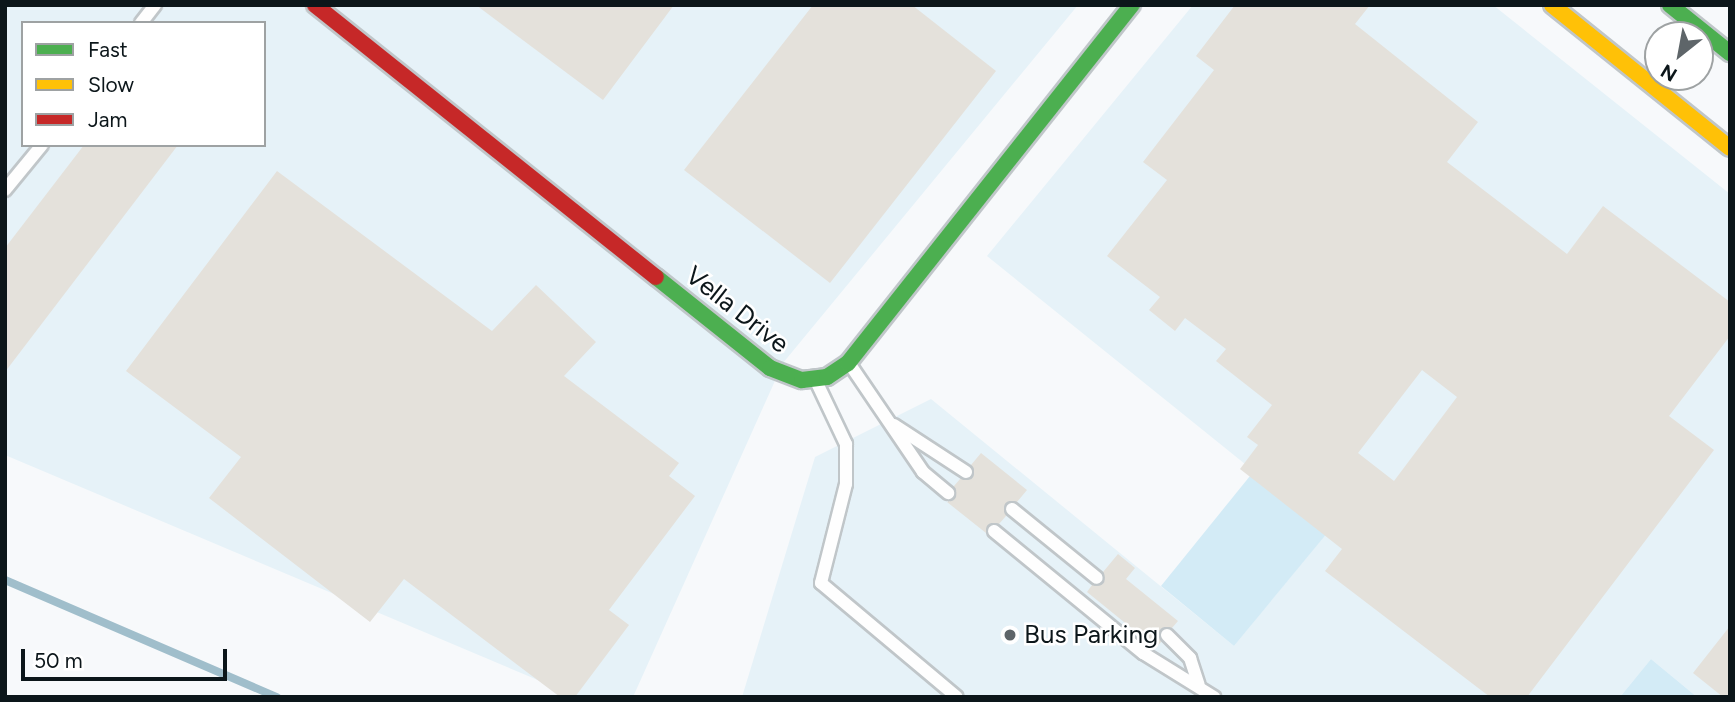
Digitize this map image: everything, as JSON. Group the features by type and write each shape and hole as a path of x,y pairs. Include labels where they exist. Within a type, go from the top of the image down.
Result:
{"street":[{"name":"Vella Drive","path":"315,5 770,368 789,379 816,380"},
{"path":"816,380 848,363 1132,5"},
{"path":"1552,5 1730,148"},
{"path":"1670,5 1730,53"}],"lane":[{"path":"143,21 155,5"},
{"path":"5,190 40,147"},
{"path":"848,363 923,472 948,493"},
{"path":"816,380 846,444 846,484 821,583 957,697"},
{"path":"887,421 966,472"},
{"path":"1012,509 1097,578"},
{"path":"994,531 1143,653 1199,685 1214,697"},
{"path":"1167,635 1190,658 1199,685"}],"shaded area":[{"path":"5,5 1078,5 783,363 633,697 578,697 5,455"},
{"path":"1193,5 1493,5 1730,194 1730,697 1697,697 1651,659 1620,697 742,697 815,457 931,399 1234,646 1328,531 987,256"},
{"path":"1254,471 1328,532 1234,646 1161,586"},
{"path":"1651,659 1697,697 1620,697"}],"building":[{"path":"476,5 674,5 603,100"},
{"path":"813,5 912,5 996,71 830,283 684,170"},
{"path":"1235,5 1370,5 1355,24 1478,122 1447,162 1567,254 1603,206 1730,302 1730,336 1669,416 1714,450 1527,697 1490,697 1325,571 1342,549 1240,469 1258,445 1247,437 1272,405 1216,361 1226,349 1185,318 1175,331 1149,310 1160,297 1107,256 1167,180 1143,162 1214,70 1196,56","holes":["1422,370 1457,397 1394,481 1358,453"]},
{"path":"82,147 176,147 5,372 5,248"},
{"path":"277,171 492,331 536,285 596,342 564,376 679,463 669,476 695,496 609,610 629,625 575,697 560,697 404,579 370,622 209,498 241,457 126,371"},
{"path":"981,453 1027,490 1017,502 1006,503 1006,516 999,524 988,525 986,533 947,502 955,498 954,486 960,479 973,477 971,465"},
{"path":"1118,554 1135,568 1126,579 1178,621 1172,628 1160,629 1161,642 1156,648 1087,592 1092,585 1103,584 1103,572"},
{"path":"1730,626 1730,697 1723,697 1693,673"}],"waterway":[{"path":"5,580 277,697"}],"traffic: fast":[{"path":"656,277 770,368 802,380 827,377 848,363 1132,5"},
{"path":"1670,5 1730,53"}],"traffic: slow":[{"path":"1552,5 1730,148"}],"traffic: jam":[{"path":"315,5 656,277"}],"place":[{"name":"Bus Parking","path":"1010,635"}]}
